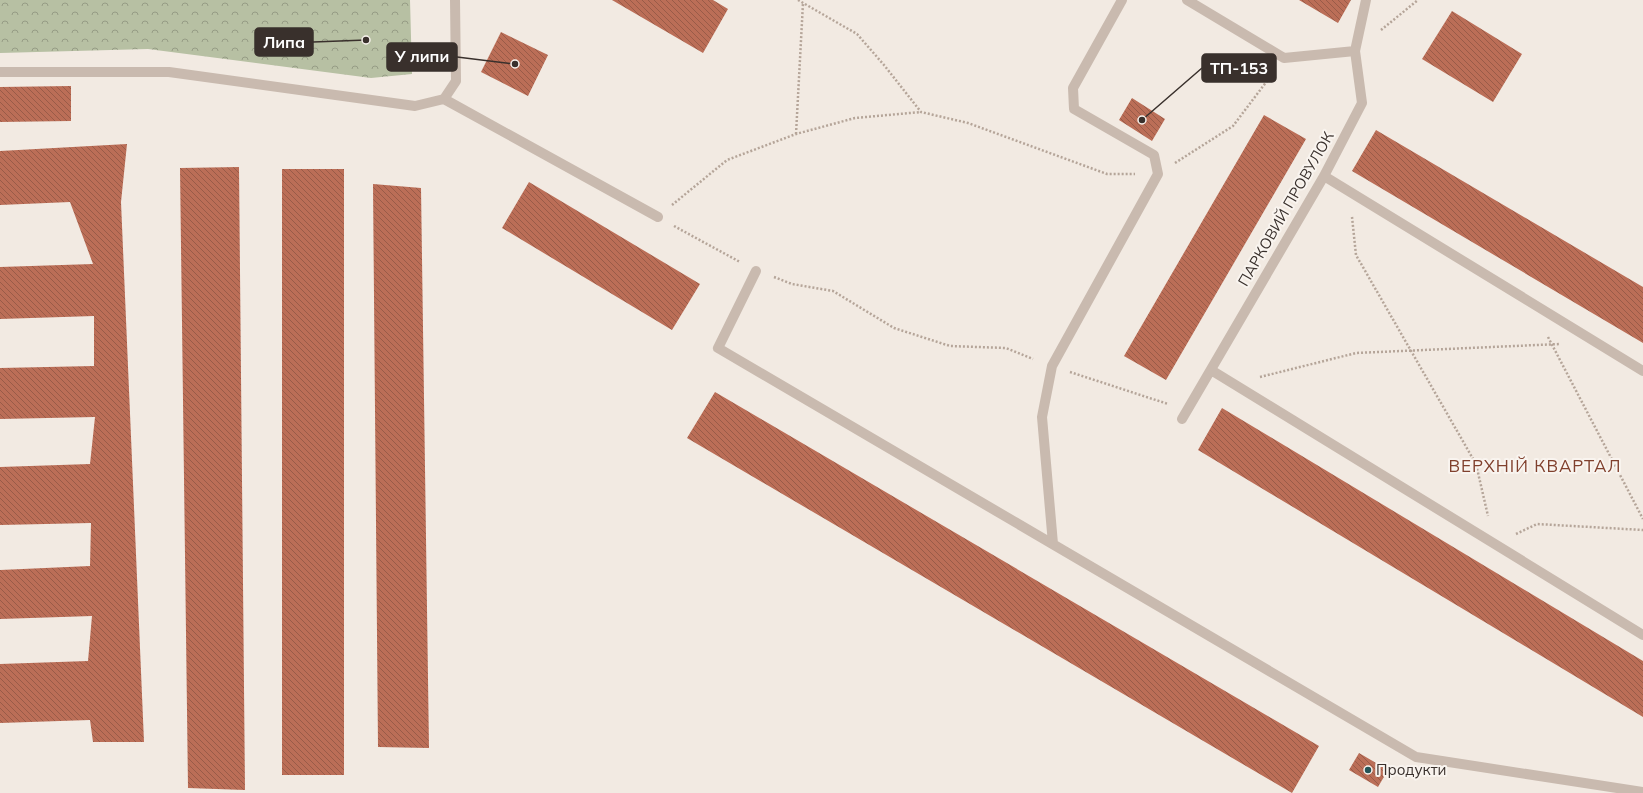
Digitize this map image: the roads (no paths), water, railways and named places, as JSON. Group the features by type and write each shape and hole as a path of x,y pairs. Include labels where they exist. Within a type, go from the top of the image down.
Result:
{"lane":[{"path":"0,72 169,72 415,106 444,98 456,81 455,0"},
{"path":"1053,544 1042,417 1052,366 1158,174 1154,155 1074,109 1073,88 1122,0"},
{"path":"1187,0 1284,58 1355,51"},
{"name":"ПАРКОВИЙ ПРОВУЛОК","path":"1182,419 1324,176 1362,103 1355,51 1366,0"},
{"path":"444,98 658,217"},
{"path":"1324,176 1643,371"},
{"path":"756,271 718,348 1416,757 1643,792"},
{"path":"1211,370 1643,635"}],"place":[{"name":"Липа","path":"366,40"},
{"name":"У липи","path":"515,64"},
{"name":"ТП-153","path":"1142,120"},
{"name":"Продукти","path":"1368,770"}],"district":[{"name":"ВЕРХНІЙ КВАРТАЛ","path":"1535,466"}]}
